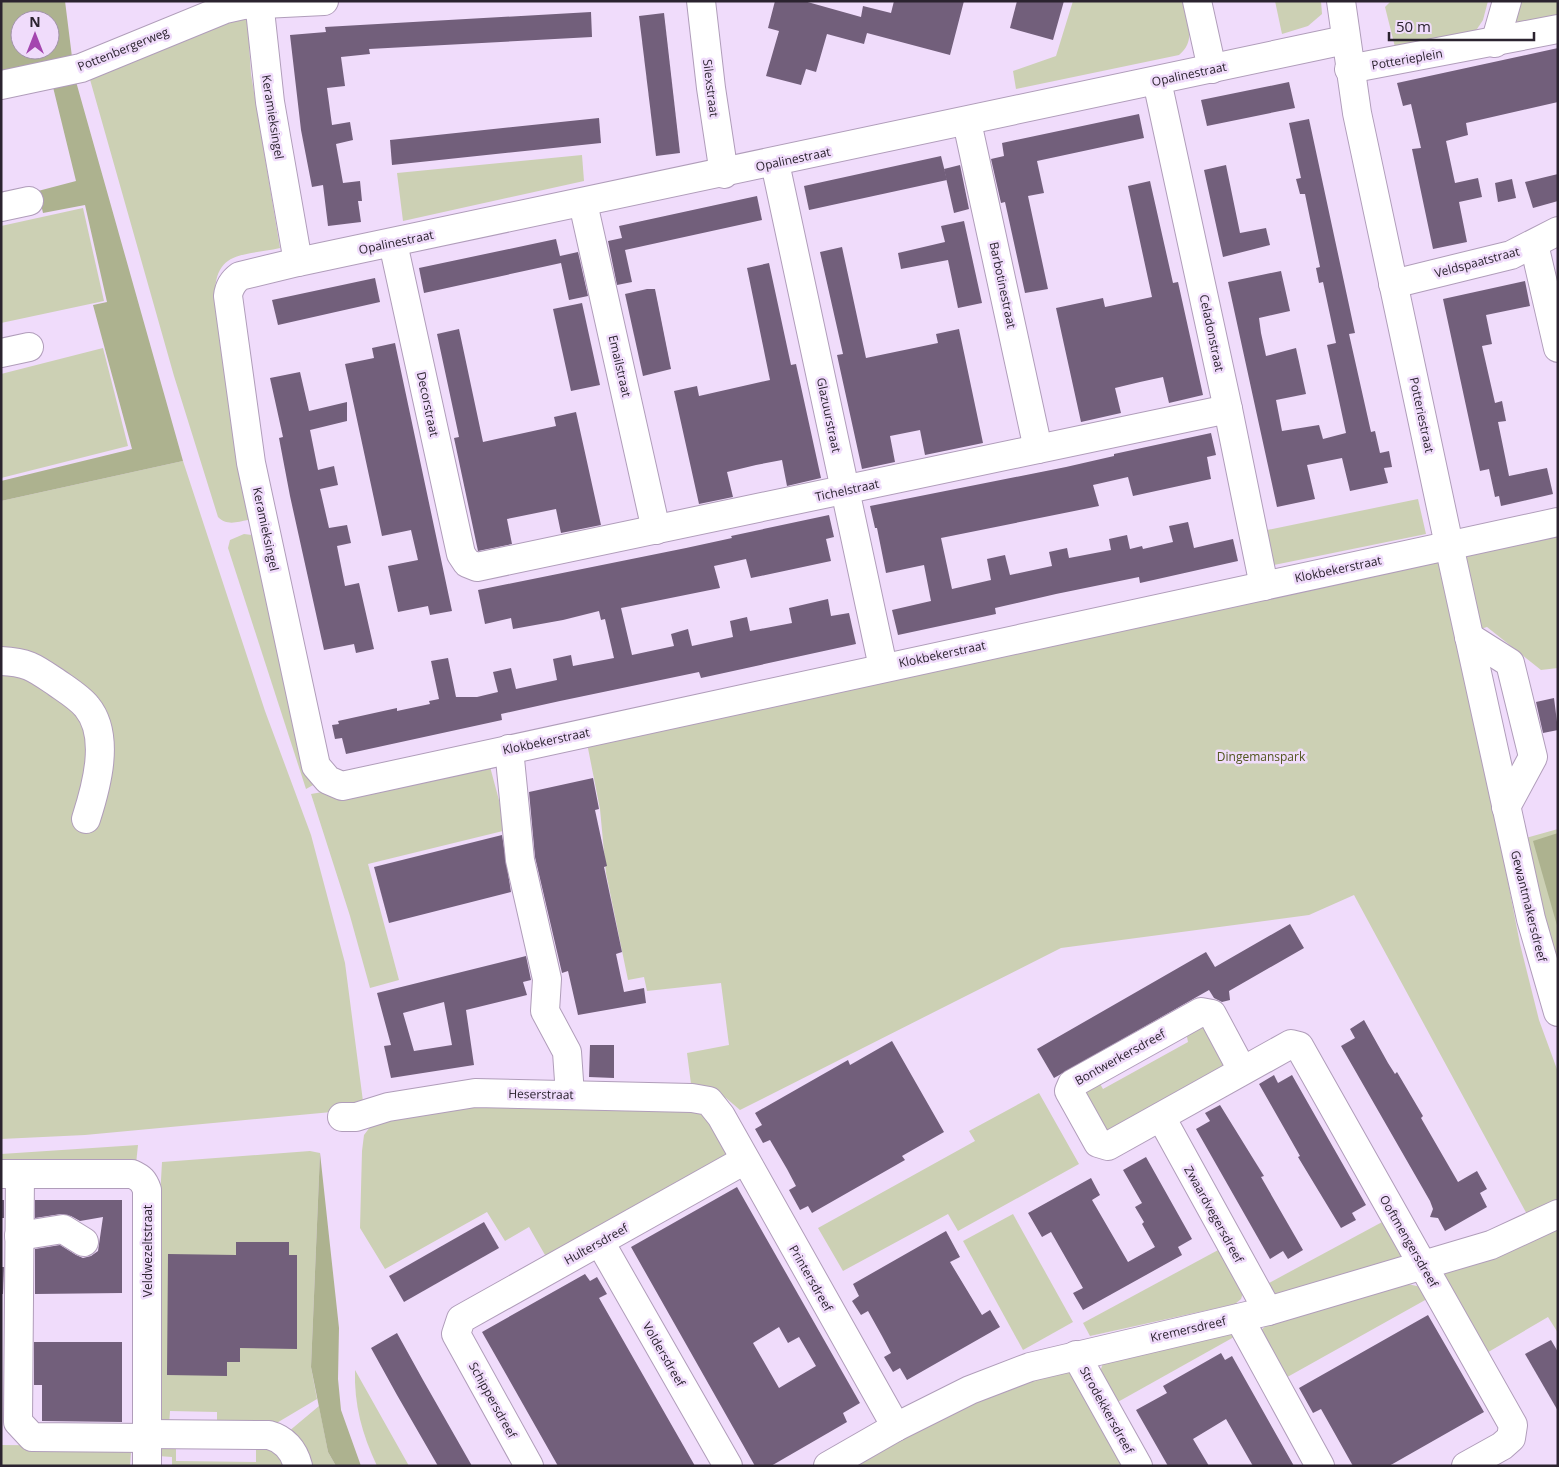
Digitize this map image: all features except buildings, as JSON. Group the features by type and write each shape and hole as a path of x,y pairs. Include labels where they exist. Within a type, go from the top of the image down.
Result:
{"street":[{"name":"Pottenbergerweg","path":"1,85 80,68 208,14 253,3 324,1"},
{"name":"Silexstraat","path":"701,1 724,174"},
{"path":"1197,1 1212,69"},
{"name":"Potteriestraat","path":"1341,1 1349,69 1393,284 1508,817"},
{"path":"1495,43 1507,1"},
{"name":"Keramieksingel","path":"253,3 298,262"},
{"name":"Potterieplein","path":"1349,69 1495,43 1558,29"},
{"name":"Opalinestraat","path":"240,276 298,262 776,163 1345,40"},
{"name":"Celadonstraat","path":"1157,81 1264,586"},
{"name":"Barbotinestraat","path":"967,122 1038,449"},
{"name":"Glazuurstraat","path":"776,163 883,667"},
{"path":"1,207 29,201"},
{"name":"Emailstraat","path":"583,203 656,530"},
{"name":"Veldspaatstraat","path":"1393,284 1511,255 1558,231"},
{"name":"Decorstraat","path":"393,243 461,554 467,563"},
{"path":"1534,244 1558,348"},
{"name":"Keramieksingel","path":"240,276 228,290 228,296 251,463 315,762 328,780"},
{"path":"1,353 29,346"},
{"name":"Tichelstraat","path":"467,563 476,568 1228,409"},
{"name":"Klokbekerstraat","path":"328,780 342,786 883,667 1558,522"},
{"path":"1469,637 1510,662 1533,757 1508,817"},
{"path":"1,661 23,662 66,689 88,708 97,727 100,760 97,784 86,819"},
{"path":"509,750 520,860 547,979 545,1011 567,1052 570,1095"},
{"name":"Gewantmakersdreef","path":"1508,817 1531,919 1558,1012"},
{"name":"Bontwerkersdreef","path":"1242,1070 1212,1014 1201,1012 1072,1084 1069,1091 1098,1143 1108,1146 1291,1044 1298,1046"},
{"name":"Ooftmengersdreef","path":"1298,1046 1509,1415 1513,1425 1511,1438 1502,1446 1466,1466"},
{"name":"Heserstraat","path":"342,1117 356,1117 388,1107 475,1093 570,1095 701,1099 709,1101 715,1107 728,1128"},
{"name":"Zwaardvegersdreef","path":"1161,1117 1268,1311"},
{"name":"Printersdreef","path":"728,1128 896,1427"},
{"name":"Hultersdreef","path":"456,1334 461,1319 745,1160"},
{"path":"10,1174 19,1236 18,1422 32,1436 269,1435 286,1443 296,1458 298,1466"},
{"name":"Veldwezeltstraat","path":"10,1174 132,1174 140,1177 144,1183 147,1190 147,1466"},
{"name":"Kremersdreef","path":"828,1466 896,1427 1000,1378 1076,1355 1268,1311 1423,1266 1491,1245 1558,1214"},
{"path":"19,1236 63,1229 84,1242"},
{"name":"Voldersdreef","path":"600,1242 728,1466"},
{"path":"1239,1318 1320,1466"},
{"name":"Schippersdreef","path":"456,1334 529,1466"},
{"name":"Strodekkersdreef","path":"1076,1355 1138,1466"}],"green space":[{"path":"1,1 65,1 72,57 1,76"},
{"path":"1073,1 1183,1 1189,30 1188,43 1179,55 1016,89 1013,71 1056,56"},
{"path":"1275,1 1321,1 1322,14 1308,26 1282,34"},
{"path":"1391,1 1488,1 1483,20 1475,32 1395,47 1385,7"},
{"path":"1516,1 1558,1 1558,23 1517,23 1514,18"},
{"path":"247,13 251,74 280,248 244,255 226,262 216,280 215,295 253,514 248,520 232,523 225,522 218,517 174,376 89,76"},
{"path":"75,78 183,461 1,501 1,481 132,449 93,305 107,302 85,205 43,213 38,191 76,181 52,83"},
{"path":"582,155 584,181 403,221 397,173"},
{"path":"83,208 104,301 1,323 1,226"},
{"path":"103,348 128,446 1,478 1,374"},
{"path":"183,461 265,711 311,835 345,963 364,1109 85,1135 1,1139 1,501"},
{"path":"1418,499 1426,534 1274,565 1267,530"},
{"name":"Dingemanspark","path":"1558,524 1558,668 1541,670 1487,627 1460,635 1520,944 1539,1020 1558,1072 1558,1333 1548,1317 1485,1354 1438,1268 1536,1231 1354,895 1309,915 1061,948 740,1110 726,1098 691,1084 687,1053 729,1045 721,983 647,991 644,977 628,980 606,873 600,809 585,733"},
{"path":"244,534 252,535 259,542 315,784 306,789 228,548 230,540"},
{"path":"489,763 507,830 368,864 399,980 370,988 350,916 311,794"},
{"path":"1558,829 1558,973 1522,839"},
{"path":"1558,833 1558,929 1533,841"},
{"path":"1202,1017 1226,1064 1104,1132 1079,1085 1095,1075 1103,1089 1188,1042 1185,1027"},
{"path":"1039,1093 1079,1164 958,1231 948,1214 843,1271 818,1228 975,1141 969,1131"},
{"path":"692,1102 709,1114 729,1156 549,1262 529,1227 505,1241 487,1212 385,1269 360,1228 362,1151 364,1135 373,1123 436,1105"},
{"path":"138,1145 136,1164 1,1164 1,1154"},
{"path":"310,1151 320,1153 311,1367 317,1399 275,1424 217,1427 217,1412 170,1411 169,1426 159,1422 156,1269 162,1162"},
{"path":"320,1153 339,1328 338,1379 341,1410 361,1466 336,1466 328,1452 311,1367"},
{"path":"1013,1214 1073,1322 1023,1350 963,1241"},
{"path":"1384,1221 1403,1256 1277,1296 1269,1283"},
{"path":"1220,1249 1243,1293 1241,1299 1235,1304 1090,1336 1083,1323"},
{"path":"1406,1280 1408,1284 1421,1287 1427,1299 1282,1380 1261,1330 1268,1324"},
{"path":"1226,1331 1234,1337 1116,1403 1100,1372 1103,1363"},
{"path":"1070,1369 1122,1466 843,1466 996,1386"},
{"path":"355,1370 409,1466 377,1466 360,1419 356,1395"},
{"path":"319,1406 328,1452 336,1466 308,1466 288,1432"},
{"path":"159,1442 176,1443 176,1461 256,1462 256,1444 273,1444 288,1466 172,1466 172,1457 158,1456"},
{"path":"1,1445 122,1446 131,1452 130,1466 1,1466"}]}
